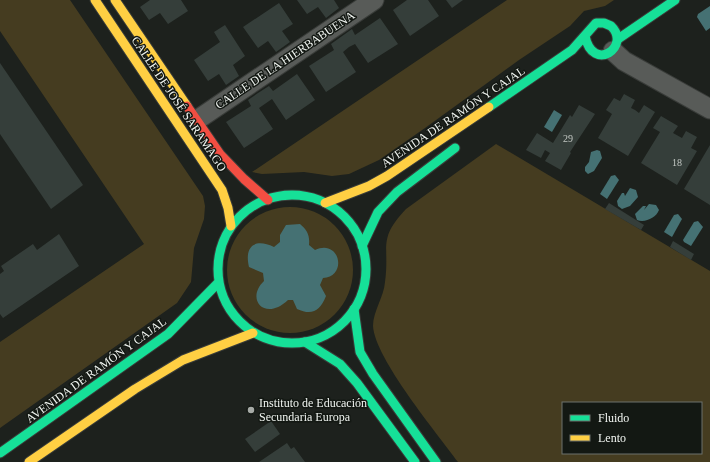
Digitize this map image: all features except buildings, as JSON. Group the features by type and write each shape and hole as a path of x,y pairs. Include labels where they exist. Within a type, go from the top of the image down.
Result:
{"street":[{"name":"CALLE DE JOSÉ SARAMAGO","path":"95,0 222,190 228,208 231,226"},
{"name":"CALLE DE JOSÉ SARAMAGO","path":"115,0 220,154 244,179 268,200"},
{"name":"CALLE DE LA HIERBABUENA","path":"196,120 374,0"},
{"path":"585,36 585,43 588,50 601,56 675,0"},
{"name":"AVENIDA DE RAMÓN Y CAJAL","path":"325,203 369,186 387,176 576,47 585,36 586,30 596,23 618,21"},
{"path":"607,23 613,27 615,45 624,60 710,109"},
{"path":"584,57 594,54"},
{"path":"362,246 378,212 396,192 460,144"},
{"path":"297,196 325,203 341,214 354,228 362,246 366,262 366,278 362,294 354,309 335,329 324,336 305,342 287,343 270,340 254,333 233,314 217,284 222,246 231,226 254,206 268,200 297,196"},
{"name":"AVENIDA DE RAMÓN Y CAJAL","path":"0,453 168,334 217,284"},
{"path":"354,309 360,352 373,374 436,462"},
{"path":"29,462 129,393 183,360 254,333"},
{"path":"305,342 340,364 357,383 415,462"}],"shaded area":[{"path":"0,0 70,0 203,196 205,206 204,219 194,248 191,282 177,303 0,428 0,342 144,244 0,31"},
{"path":"507,0 614,0 605,6 584,11 570,26 519,60 379,160 349,174 332,176 304,172 262,174 252,172"},
{"path":"496,144 710,271 710,462 458,462 408,396 384,357 376,340 373,320 384,288 386,243 391,228 406,209"},
{"path":"296,207 320,215 330,221 339,230 348,246 352,258 352,282 348,294 339,310 330,319 314,328 302,332 284,333 260,325 250,319 241,310 232,294 228,282 227,264 235,240 241,230 250,221 266,212 278,208"}],"water":[{"path":"710,6 710,28 706,31 697,17 698,14"},
{"path":"554,110 562,115 552,132 544,127"},
{"path":"597,150 600,151 602,158 594,171 588,174 585,171 585,167 589,162 591,152"},
{"path":"615,175 619,180 607,199 600,194 611,176"},
{"path":"630,188 636,190 638,197 630,206 622,209 618,206 617,201 622,193 624,193 625,196"},
{"path":"649,204 656,205 659,210 658,213 647,220 637,220 635,214 643,206 646,206 644,210"},
{"path":"678,214 682,219 672,237 664,232 674,215"},
{"path":"698,221 703,227 691,246 683,240 694,222"},
{"path":"300,224 308,233 309,245 315,250 324,248 330,249 335,253 338,259 336,272 331,276 323,278 320,285 326,296 324,301 318,309 311,312 297,309 293,300 288,300 280,306 272,309 260,306 256,295 264,281 263,273 249,267 248,254 250,249 252,246 261,243 274,247 280,242 280,235 286,225"}],"traffic: fast":[{"path":"618,39 675,0"},
{"path":"489,107 572,50 596,23 604,23 611,26 616,34 617,41 614,48 609,53 602,55 595,53 589,47 585,36"},
{"path":"362,246 378,212 397,192 455,148"},
{"path":"292,195 306,197 327,204 339,212 349,222 360,241 366,269 364,283 357,304 349,316 339,326 320,337 292,343 278,341 257,334 245,326 235,316 224,297 218,269 220,255 227,234 235,222 245,212 264,201 292,195"},
{"path":"0,453 168,334 217,284"},
{"path":"354,309 360,352 373,374 436,462"},
{"path":"305,342 340,364 357,383 415,462"}],"traffic: slow":[{"path":"95,0 222,190 228,208 231,226"},
{"path":"115,0 187,106"},
{"path":"325,203 369,186 387,176 489,107"},
{"path":"29,462 135,389 183,360 253,333"}],"traffic: jam":[{"path":"187,106 220,154 244,179 268,200"}],"place":[{"name":"Instituto de Educación Secundaria Europa","path":"251,410"}]}
